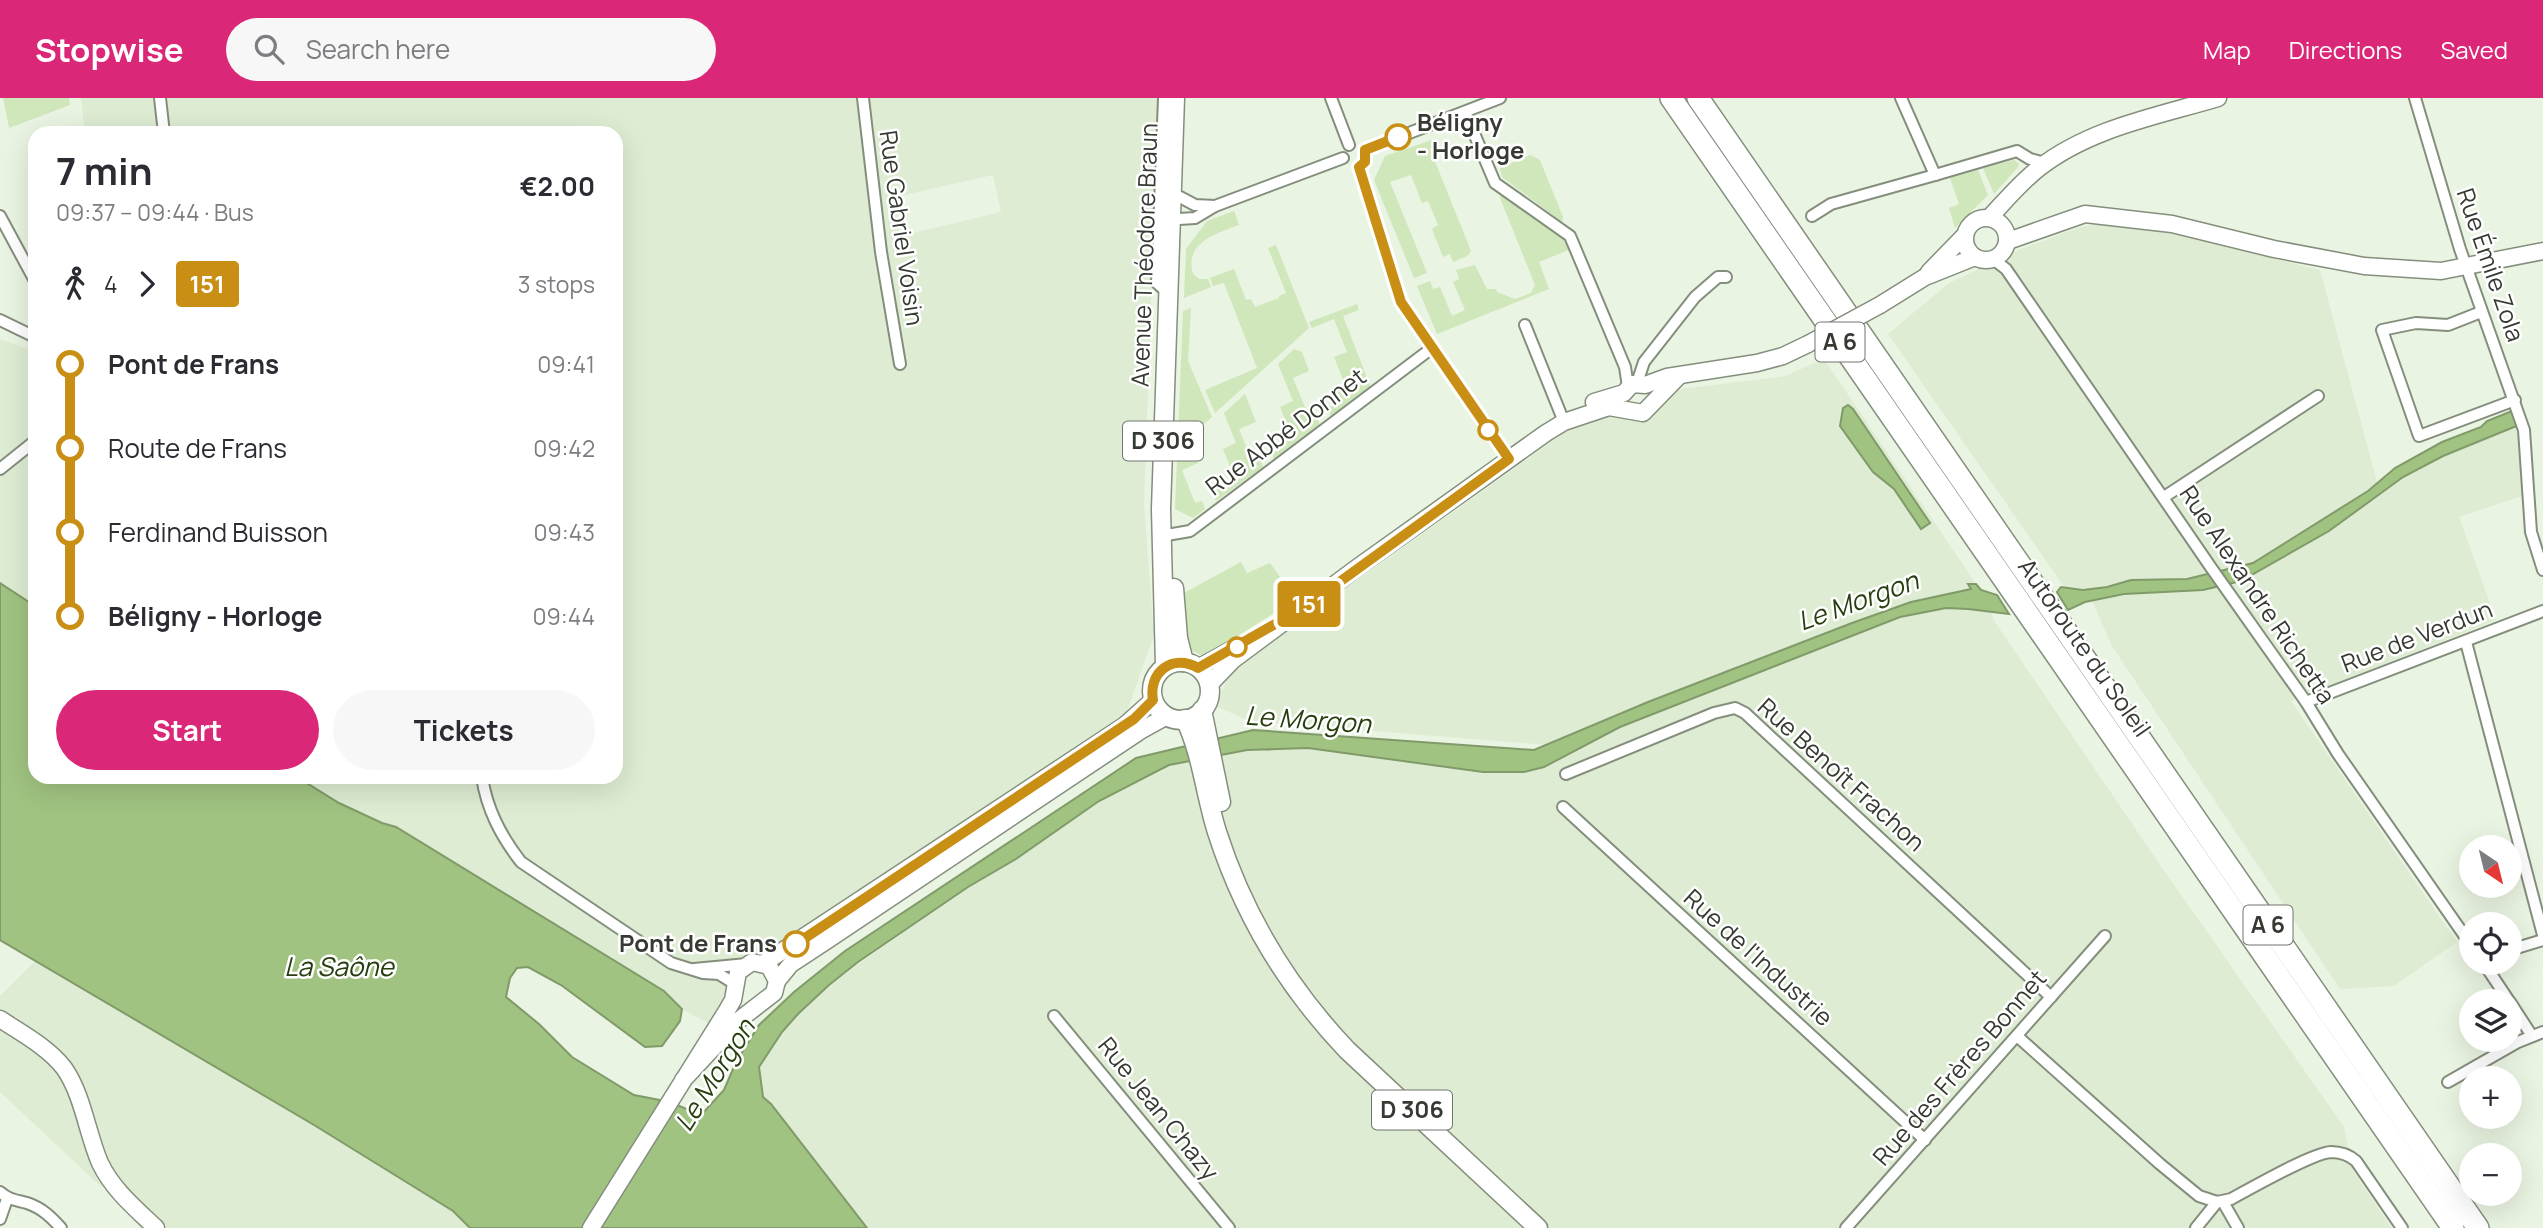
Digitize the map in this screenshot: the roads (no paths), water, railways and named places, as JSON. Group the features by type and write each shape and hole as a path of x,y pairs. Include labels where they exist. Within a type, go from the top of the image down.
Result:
{"highway":[{"name":"Autoroute du Soleil","path":"1671,98 2453,1228"},
{"name":"Autoroute du Soleil","path":"1698,98 2478,1228"}],"main road":[{"name":"Avenue Théodore Braun","path":"1166,666 1167,292 1175,98"},
{"name":"Avenue Théodore Braun","path":"1186,98 1180,197 1169,217 1165,535 1178,639 1191,665"},
{"path":"1191,665 1205,675 1209,685 1208,698 1202,710 1176,718 1158,708 1153,700 1153,681 1166,666 1191,665"},
{"name":"D 306","path":"1202,710 1200,736 1226,825 1229,864 1269,948 1322,1023 1347,1050 1538,1228"},
{"name":"D 306","path":"1176,718 1200,736"}],"street":[{"path":"160,98 163,126"},
{"name":"Rue Gabriel Voisin","path":"863,98 881,252 900,364"},
{"path":"1164,98 1169,217 1195,218 1214,206 1343,158"},
{"path":"1331,98 1349,145"},
{"path":"1365,150 1500,98"},
{"path":"1901,98 1935,175"},
{"path":"1209,685 1233,660 1564,422 1609,407 1632,391 1667,377 1771,360 1808,344 1880,306 1925,276 1965,235 1971,223 1990,217 2029,176 2038,161 2104,132 2218,98"},
{"name":"Rue Émile Zola","path":"2415,98 2481,312 2524,430 2531,532 2543,569"},
{"path":"1465,112 1495,183 1570,236 1625,367 1632,391 1634,413 1643,413 1650,408 1654,400 1679,376"},
{"path":"1349,145 1360,145 1365,150 1365,162 1359,167 1351,167 1343,158 1349,145"},
{"path":"1812,216 1831,204 2008,153 2017,151 2038,161"},
{"path":"1359,167 1401,302 1509,459"},
{"path":"1180,197 1195,205 1214,206"},
{"path":"1965,235 1966,246 1975,257 1982,260 2002,255 2085,214 2172,224 2274,249 2364,266 2441,271 2543,251"},
{"path":"0,216 28,268"},
{"path":"1990,217 2004,226 2002,255"},
{"name":"Rue Alexandre Richetta","path":"2002,255 2211,569 2306,702 2341,758 2459,928"},
{"path":"1925,276 1975,257"},
{"path":"1632,391 1641,367 1695,298 1718,277 1726,277"},
{"path":"2481,312 2448,325 2416,323 2382,330 2419,436 2515,401"},
{"path":"0,320 28,334"},
{"path":"1525,325 1564,422"},
{"name":"Rue Abbé Donnet","path":"1165,535 1190,531 1432,348"},
{"path":"1632,391 1652,391 1654,400"},
{"path":"2164,497 2318,396"},
{"path":"0,469 28,447"},
{"path":"1191,665 1305,607"},
{"name":"Rue de Verdun","path":"2306,702 2543,611"},
{"path":"2466,642 2543,937 2522,945"},
{"path":"690,970 706,966 764,963 1124,726 1153,700"},
{"name":"Rue Benoît Frachon","path":"1566,774 1714,713 1735,708 1745,713 2050,997"},
{"path":"684,1080 739,1020 770,998 777,981 791,964 1140,731 1176,718"},
{"path":"483,784 485,799 503,839 521,862 671,963 690,970 719,974 735,986 742,999 759,1004"},
{"name":"Rue de l'Industrie","path":"1563,807 1925,1140"},
{"name":"Rue des Frères Bonnet","path":"1846,1228 2105,936"},
{"path":"764,963 773,970 777,981"},
{"path":"591,1228 726,1012 737,972 747,964"},
{"name":"Rue Jean Chazy","path":"1054,1016 1229,1228"},
{"path":"2448,1082 2537,1034 2522,1017"},
{"path":"0,1019 51,1055 64,1068 107,1176 122,1195 156,1228"},
{"path":"2017,1036 2199,1196 2220,1202 2238,1228"},
{"path":"2196,1228 2220,1202 2320,1154 2340,1153 2349,1155 2356,1161 2402,1228"},
{"path":"0,1219 4,1195 47,1213 61,1228"}],"water":[{"path":"1848,405 1930,523 1921,529 1894,489 1873,472 1840,426 1843,408"},
{"path":"2512,411 2524,425 2443,456 2403,477 2329,531 2241,581 2203,590 2124,594 2085,602 2068,610 2057,592 2061,587 2083,590 2131,580 2187,579 2253,563 2368,491 2395,468 2442,442"},
{"name":"La Saône","path":"0,583 28,601 28,784 308,784 339,803 396,827 664,991 682,1009 680,1021 662,1046 645,1047 561,985 528,967 517,968 510,978 506,997 539,1024 572,1057 634,1095 660,1100 658,1106 671,1114 677,1105 703,1113 724,1090 736,1062 759,1025 794,992 845,951 1136,758 1253,730 1534,750 1648,702 1852,623 1911,602 1971,589 1968,584 1976,584 1981,590 1997,595 2009,614 1946,608 1900,617 1620,727 1544,767 1524,772 1483,772 1308,748 1247,750 1169,765 1099,801 1016,859 968,887 858,962 798,1014 782,1032 759,1067 763,1097 867,1228 470,1228 453,1211 314,1125 0,940"}],"place":[{"name":"Béligny - Horloge","path":"1398,137"},
{"name":"Pont de Frans","path":"796,944"}],"water label":[{"name":"Le Morgon","path":"1858,601"},
{"name":"Le Morgon","path":"1308,720"},
{"name":"Le Morgon","path":"715,1075"}]}
